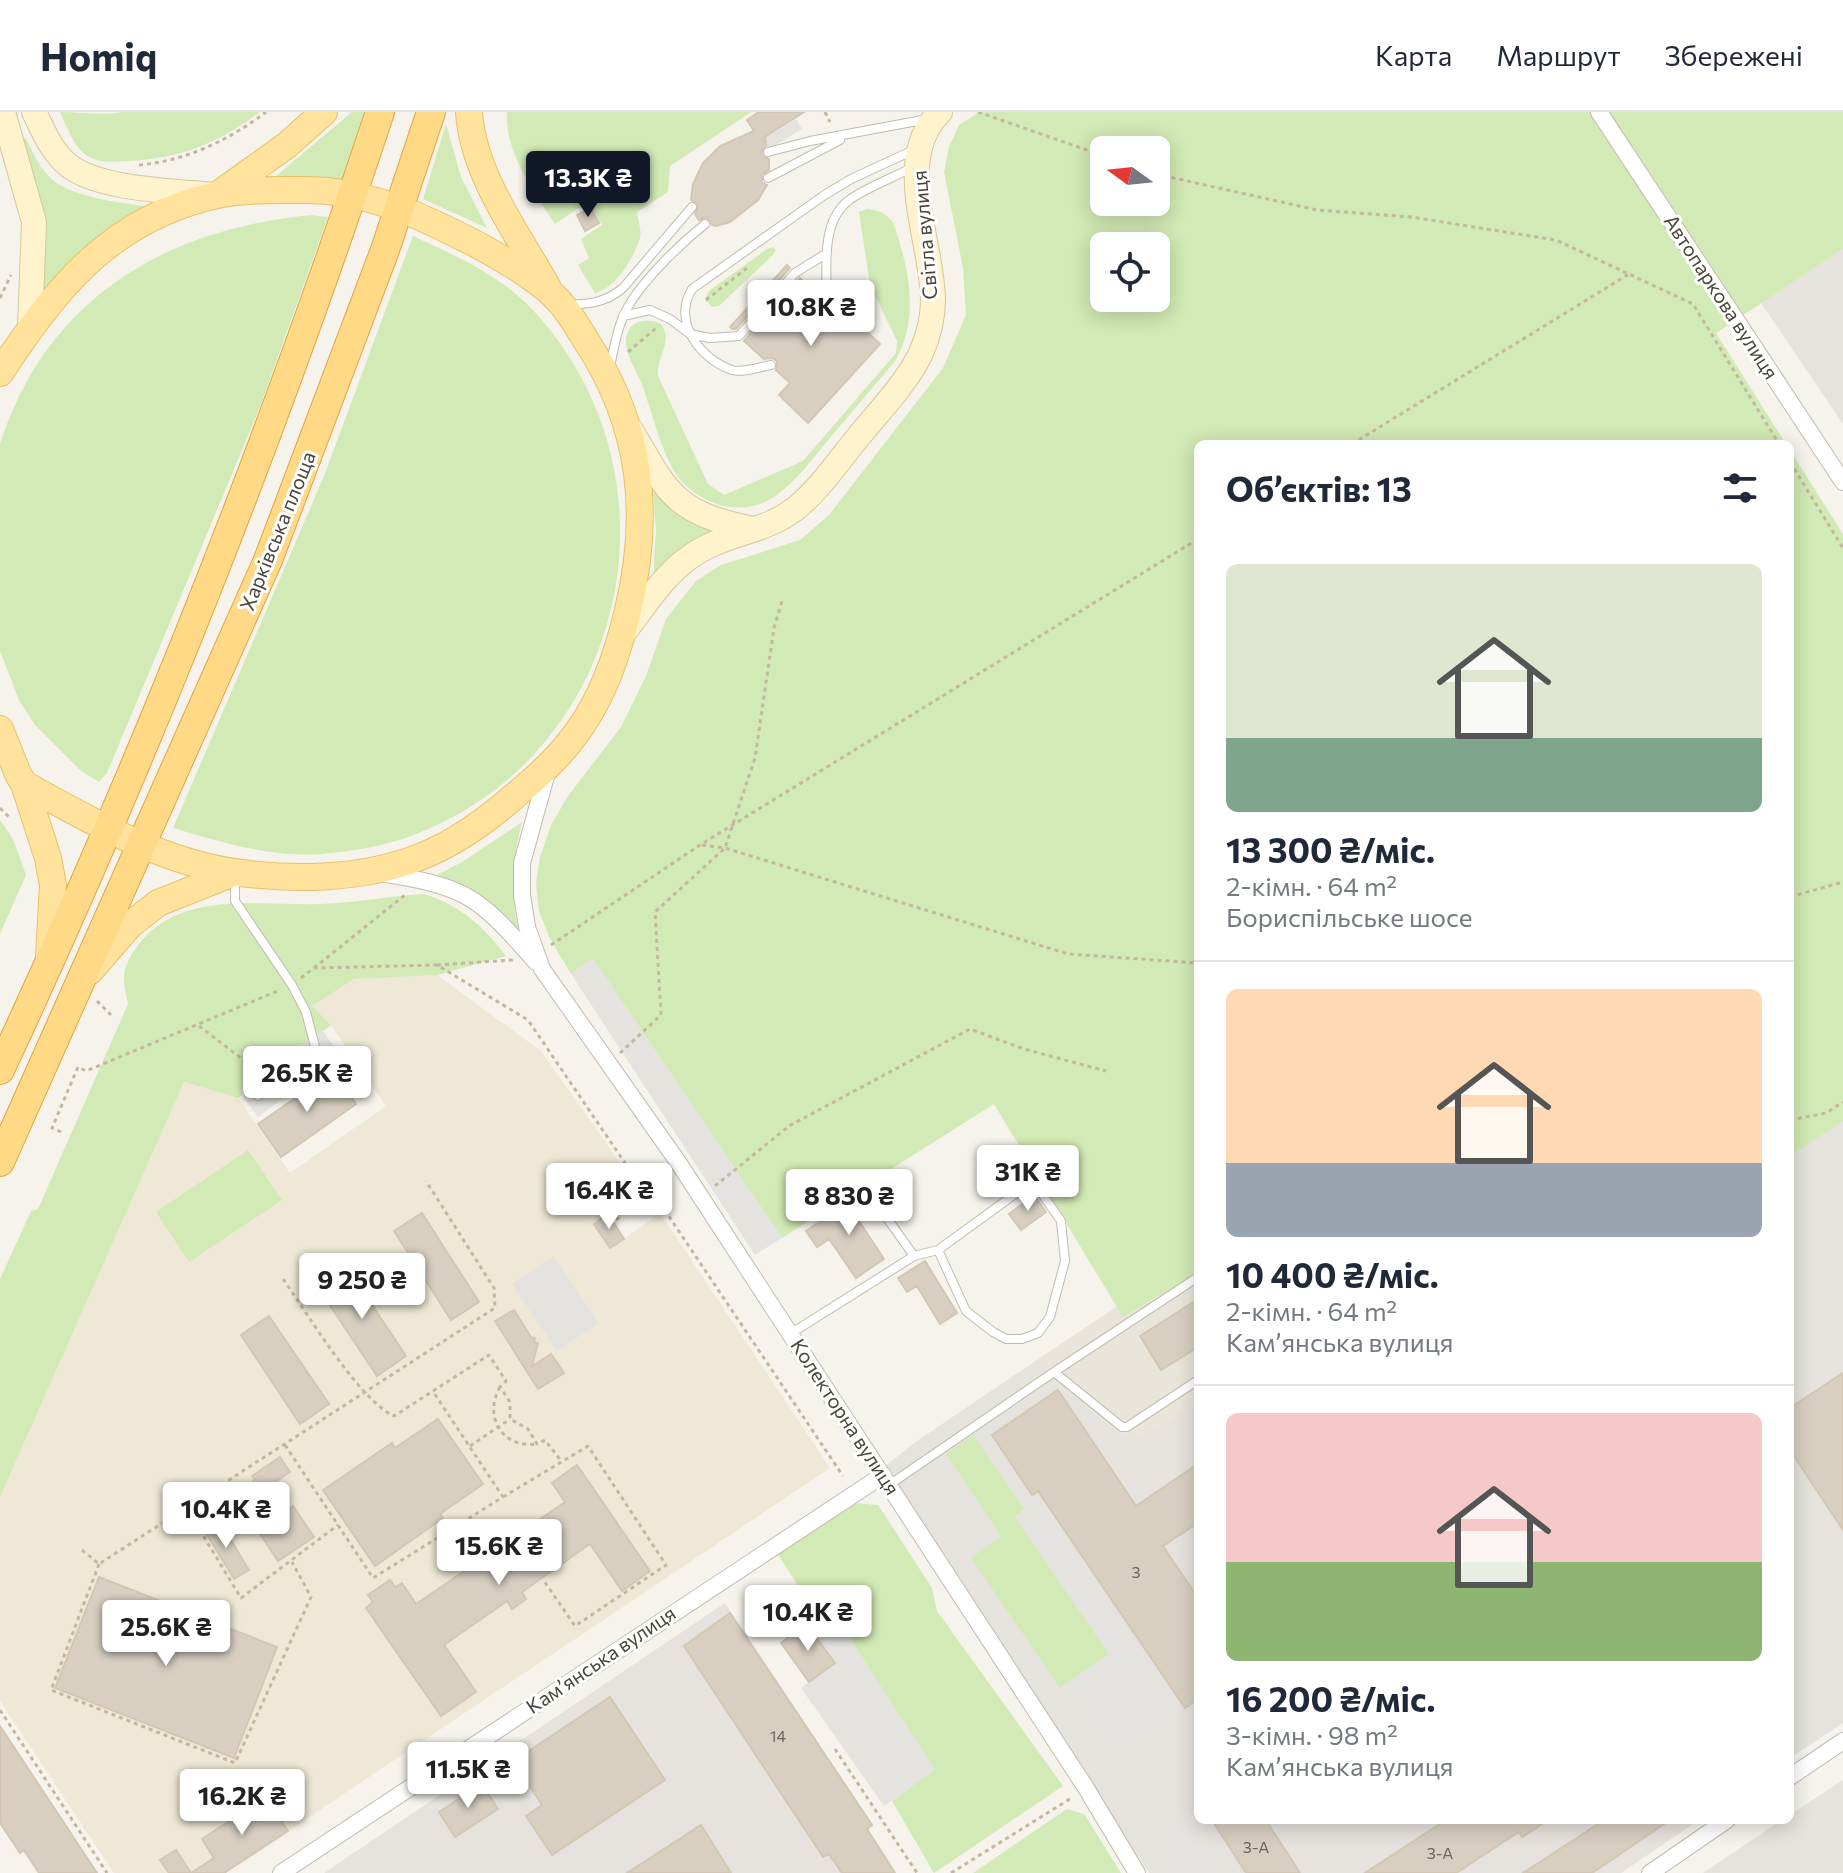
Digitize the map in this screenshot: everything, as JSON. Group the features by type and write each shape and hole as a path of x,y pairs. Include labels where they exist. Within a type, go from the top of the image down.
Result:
{"highway":[{"path":"0,1070 137,763 245,492 380,112"},
{"name":"Харківська площа","path":"0,1162 263,573 431,112"}],"main road":[{"path":"3,112 34,222 30,327"},
{"path":"34,112 52,147 69,166 95,178 134,187 216,195 261,190 316,190 352,194 398,209 474,243 556,297"},
{"path":"0,373 30,327 84,263 154,217 216,195 287,145 324,112"},
{"path":"14,775 108,830 141,846 183,860 236,872 318,876 370,871 407,862 448,844 494,814 548,768 580,729 607,681 622,635 635,579 641,531 639,481 617,364 556,297 493,189 477,155 469,112"},
{"name":"Світла вулиця","path":"622,635 668,577 690,556 773,523 807,498 908,376 930,327 933,299 918,199 919,156 937,115"},
{"path":"628,424 657,475 674,496 702,516 753,529"},
{"path":"0,729 14,775 48,858 53,885 48,967"},
{"path":"79,983 130,925 158,903 236,872"}],"street":[{"name":"Автопаркова вулиця","path":"1599,112 1843,482"},
{"name":"Колекторна вулиця","path":"542,969 527,927 522,895 522,863 548,768"},
{"name":"Колекторна вулиця","path":"370,871 414,879 468,897 495,918 542,969 678,1162 1086,1788 1137,1873"},
{"name":"Камʼянська вулиця","path":"281,1873 886,1480"},
{"path":"1794,1774 1843,1741"},
{"path":"1650,1873 1721,1824"}],"lane":[{"path":"768,152 937,115"},
{"path":"768,178 848,136"},
{"path":"827,303 827,253 836,215 848,200 919,156"},
{"path":"771,365 736,371 700,350 690,334 685,311 686,299 692,289 851,179 919,156"},
{"path":"556,297 596,303 611,298 692,207"},
{"path":"617,364 623,316 630,302 678,246 705,224"},
{"path":"623,316 650,310 670,319 690,334 710,338 739,336 795,273 827,253"},
{"path":"236,872 235,901 292,985 306,1012 317,1054 258,1096"},
{"path":"790,1334 914,1256 938,1250 1033,1181 1061,1221 1065,1261 1050,1317 1038,1333 1022,1339 1006,1339 993,1332 966,1311 938,1250"},
{"path":"846,1190 867,1190 914,1256"},
{"path":"886,1480 1194,1280"},
{"path":"1054,1372 1122,1427 1127,1427 1194,1383"}],"path":[{"path":"138,165 162,163 209,147 266,112"},
{"path":"825,112 830,122"},
{"path":"978,112 1090,151"},
{"path":"1170,177 1317,210 1411,217 1556,240 1693,304 1777,440"},
{"path":"706,300 752,264"},
{"path":"1359,440 1629,274"},
{"path":"617,364 661,324"},
{"path":"1794,468 1843,548"},
{"path":"548,947 700,845 1194,541"},
{"path":"608,1063 661,1015 655,912 725,848 755,758 774,628 783,598"},
{"path":"700,845 725,848 1068,954 1194,963"},
{"path":"1794,896 1843,882"},
{"path":"61,1132 52,1128 78,1067 86,1071 292,985 413,889"},
{"path":"314,968 515,960"},
{"path":"437,965 528,1020 644,1191 668,1215 843,1476"},
{"path":"199,1026 275,1084"},
{"path":"708,1191 789,1126 970,1029 1024,1049 1106,1071"},
{"path":"1794,1119 1826,1113 1843,1102"},
{"path":"292,1562 311,1597 235,1763 51,1690 99,1564 495,1308 494,1288 426,1181"},
{"path":"616,1220 644,1191"},
{"path":"283,1279 363,1392 383,1411 394,1416 489,1355 506,1381 493,1403 497,1428 519,1444 537,1444 545,1440 562,1462"},
{"path":"500,1387 510,1402 510,1419"},
{"path":"434,1393 503,1497"},
{"path":"469,1446 510,1419"},
{"path":"510,1419 528,1429 537,1444"},
{"path":"285,1445 373,1578 588,1446 666,1565 575,1626 544,1581"},
{"path":"187,1508 241,1598 338,1525"},
{"path":"82,1550 99,1564"},
{"path":"0,1710 107,1873"},
{"path":"835,1749 917,1873"},
{"path":"951,1873 1086,1788"}],"shaded area":[{"path":"796,119 802,129 769,149 763,140"},
{"path":"1843,249 1843,424 1761,303"},
{"path":"593,958 782,1238 755,1255 571,974"},
{"path":"437,975 541,1051 633,1181 608,1214 624,1239 660,1213 830,1468 226,1873 114,1873 0,1701 0,1497 184,1082 238,1098 290,1173 386,1106 331,1025 311,1006 354,979"},
{"path":"322,1030 341,1056 258,1117 239,1091"},
{"path":"1843,1119 1843,1723 1794,1755 1794,1151"},
{"path":"1194,1255 1194,1404 1130,1441 1055,1383 1037,1360"},
{"path":"554,1256 599,1323 557,1351 512,1284"},
{"path":"1037,1360 1055,1383 1130,1441 1194,1404 1194,1824 1693,1824 1621,1873 1149,1873 884,1467"},
{"path":"1039,1500 1186,1714 1113,1764 1060,1688 1109,1654 1015,1516"},
{"path":"725,1603 874,1826 867,1829 896,1873 324,1873"},
{"path":"830,1607 935,1770 884,1806 801,1688 834,1663 806,1624"},
{"path":"1843,1780 1843,1873 1703,1873 1776,1824 1794,1824 1794,1812"},
{"path":"1186,1806 1194,1824 1198,1824 1229,1873 1169,1873 1143,1834"}],"green space":[{"path":"60,112 260,112 214,141 181,153 147,160 113,162 95,160 80,150"},
{"path":"352,112 364,112 342,180 270,181"},
{"path":"507,112 751,112 670,166 668,192 637,212 640,235 628,263 617,279 595,293 578,265 589,258 581,239 602,225 589,201 555,224 530,185 510,142"},
{"path":"979,112 1843,112 1843,249 1716,333 1783,440 1194,440 1194,1274 1123,1317 994,1104 782,1238 593,959 571,974 549,937 539,911 536,883 540,857 551,825 568,796 621,727 646,676 666,619 696,581 721,565 800,540 829,515 943,368 966,315 963,268 944,172 949,147 959,125"},
{"path":"446,124 461,177 487,228 423,199"},
{"path":"26,138 45,172 63,187 98,198 146,206 42,294 15,142"},
{"path":"867,209 882,212 893,222 904,257 910,309 908,326 896,360 802,471 778,494 750,507 721,505 706,500 682,482 668,459 628,352 626,342 629,329 638,322 649,321 661,324 665,331 658,376 708,484 724,495 803,461 896,353 897,341 870,285 859,212"},
{"path":"310,215 328,217 260,407 107,773 99,782 80,770 35,725 19,700 0,651 0,444 21,393 48,349 80,311 118,280 160,256 207,237 257,223"},
{"path":"413,236 505,285 531,308 580,375 609,449 620,525 613,602 588,675 546,740 489,794 416,834 358,850 303,855 246,848 173,828 324,476"},
{"path":"773,247 776,250 772,256 719,306 712,307 705,299 709,291"},
{"path":"1794,456 1843,534 1843,1121 1794,1153"},
{"path":"653,488 683,514 719,532 653,581 656,531"},
{"path":"0,820 13,839 26,875 0,934"},
{"path":"522,822 513,878 519,933 483,896 437,875"},
{"path":"424,894 449,904 470,918 506,956 437,975 354,979 312,1006 331,1025 238,1098 184,1082 0,1497 0,1279 31,1211 38,1209 128,1004 124,974 137,947 154,929 174,916 196,908 246,903 333,903"},
{"path":"248,1150 282,1200 189,1262 156,1212"},
{"path":"973,1435 1024,1509 1015,1517 1109,1654 1060,1688 971,1558 1001,1536 946,1454"},
{"path":"853,1503 878,1505 932,1588 937,1611 1063,1786 934,1873 892,1801 934,1769 830,1608 818,1616 775,1550"},
{"path":"1067,1809 1084,1814 1121,1873 973,1873"}],"building":[{"path":"759,112 804,112 765,137 766,145 761,153 769,159 769,170 762,175 762,182 767,185 758,200 730,222 716,226 707,217 699,220 695,214 698,204 691,200 693,184 703,163 720,146 754,131 747,120"},
{"path":"591,208 599,223 585,231 577,215"},
{"path":"787,265 790,268 736,329 732,329 730,327"},
{"path":"800,278 820,296 823,309 832,308 847,321 851,317 880,344 808,423 779,395 790,383 776,370 777,361 764,359 744,341"},
{"path":"333,1072 356,1104 281,1157 258,1124"},
{"path":"1034,1195 1046,1212 1021,1230 1009,1214"},
{"path":"856,1197 863,1197 871,1209 857,1218 884,1259 856,1278 829,1239 817,1247 806,1231"},
{"path":"422,1213 479,1302 451,1320 394,1231"},
{"path":"608,1214 624,1239 610,1248 594,1224"},
{"path":"925,1261 957,1313 940,1324 917,1286 907,1292 898,1278"},
{"path":"346,1266 406,1356 377,1376 317,1286"},
{"path":"1194,1302 1194,1349 1161,1370 1140,1336"},
{"path":"514,1310 531,1337 535,1338 534,1342 538,1343 532,1366 551,1354 564,1373 538,1389 495,1321"},
{"path":"269,1316 329,1404 300,1424 241,1335"},
{"path":"1843,1373 1843,1530 1794,1456 1794,1405"},
{"path":"1058,1390 1136,1506 1194,1467 1194,1526 1163,1546 1194,1592 1194,1702 1185,1708 1038,1491 1032,1495 992,1435"},
{"path":"438,1419 483,1484 440,1514 443,1518 375,1566 323,1490 392,1443 395,1448"},
{"path":"280,1457 290,1472 263,1490 280,1515 293,1506 314,1537 278,1561 234,1494 255,1480 252,1476"},
{"path":"577,1465 650,1571 622,1591 590,1544 522,1592 526,1599 512,1609 507,1601 444,1645 476,1692 441,1716 366,1608 373,1602 368,1595 390,1580 395,1587 402,1583 416,1604 565,1502 552,1483"},
{"path":"219,1521 249,1570 234,1579 204,1530"},
{"path":"99,1577 277,1647 234,1758 55,1688"},
{"path":"730,1613 872,1825 867,1829 895,1873 842,1873 829,1854 823,1857 684,1646"},
{"path":"806,1624 835,1663 809,1682 781,1643"},
{"path":"610,1697 665,1780 552,1855 526,1816 542,1805 514,1761"},
{"path":"0,1726 97,1873 39,1873 24,1850 20,1853 0,1823"},
{"path":"482,1784 498,1809 455,1837 439,1812"},
{"path":"266,1797 288,1831 224,1873 191,1873 214,1858 202,1839"},
{"path":"1215,1824 1269,1824 1300,1873 1246,1873"},
{"path":"1440,1824 1542,1824 1522,1837 1519,1832 1456,1873 1365,1873"},
{"path":"1598,1824 1664,1824 1592,1873 1523,1873"},
{"path":"701,1825 731,1873 627,1873"},
{"path":"176,1850 191,1873 169,1873 160,1860"}]}
